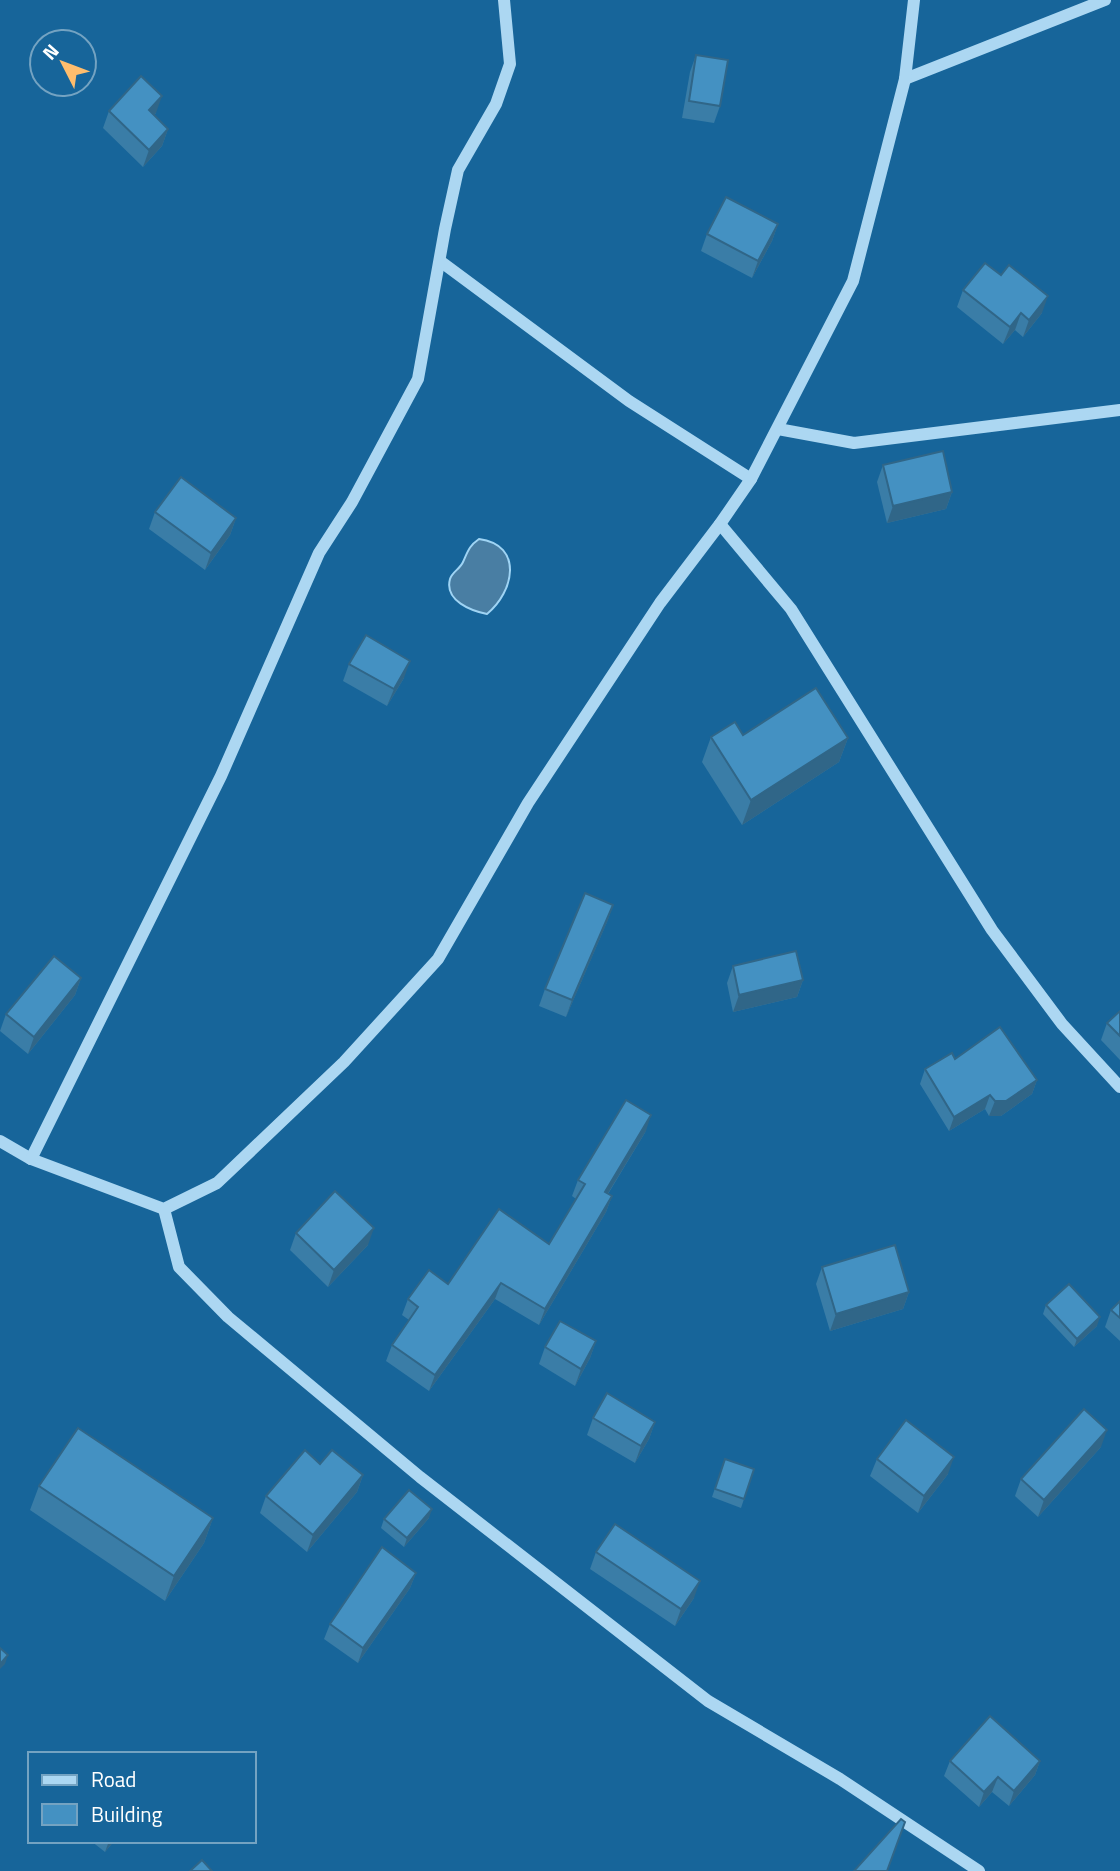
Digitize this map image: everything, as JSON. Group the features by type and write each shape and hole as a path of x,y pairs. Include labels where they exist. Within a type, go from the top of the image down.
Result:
{"street":[{"path":"31,1159 222,776 319,553 352,502 418,379 458,170 496,104 510,64 504,0"},
{"path":"0,1140 31,1159 164,1209 217,1183 344,1062 438,959 528,803 660,603 751,479 853,281 905,79 914,0"},
{"path":"905,79 1105,0"},
{"path":"440,261 629,401 751,479"},
{"path":"778,429 854,443 1120,410"},
{"path":"720,524 791,609 992,930 1062,1024 1120,1087"},
{"path":"164,1209 179,1267 228,1317 420,1477 708,1701 840,1779 979,1871"}],"water":[{"path":"479,539 493,543 503,550 510,570 503,594 487,614 461,604 449,587 451,577 462,564 471,546"}],"building":[{"path":"696,55 728,60 720,106 689,101"},
{"path":"141,76 162,96 149,110 168,129 149,150 109,111"},
{"path":"726,197 778,224 758,261 707,234"},
{"path":"985,263 1001,275 1009,265 1048,296 1029,320 1021,313 1010,327 963,290"},
{"path":"943,451 952,492 893,506 883,465"},
{"path":"181,477 236,518 211,553 155,512"},
{"path":"366,635 410,661 394,689 349,664"},
{"path":"816,688 848,738 751,800 711,737 735,722 743,735"},
{"path":"585,893 613,905 572,1000 545,989"},
{"path":"796,951 803,980 739,995 733,966"},
{"path":"54,956 81,978 34,1037 6,1014"},
{"path":"1120,1011 1120,1036 1107,1023"},
{"path":"1000,1027 1037,1080 1006,1101 995,1101 990,1095 954,1117 925,1069 952,1053 955,1059"},
{"path":"626,1100 651,1115 605,1192 612,1196 545,1309 501,1283 435,1375 392,1345 418,1307 408,1299 429,1270 448,1284 499,1209 549,1244 585,1184 578,1180"},
{"path":"335,1191 374,1228 334,1270 296,1233"},
{"path":"895,1245 909,1292 836,1314 822,1267"},
{"path":"1069,1284 1100,1317 1077,1339 1046,1305"},
{"path":"1120,1301 1120,1318 1111,1310"},
{"path":"560,1321 596,1341 581,1369 545,1347"},
{"path":"607,1393 655,1422 641,1446 593,1418"},
{"path":"1084,1409 1107,1430 1044,1500 1021,1479"},
{"path":"906,1420 954,1457 924,1496 877,1459"},
{"path":"78,1428 213,1518 174,1576 39,1486"},
{"path":"305,1450 320,1464 332,1450 363,1475 313,1535 266,1496"},
{"path":"725,1459 754,1469 744,1499 715,1489"},
{"path":"409,1490 432,1509 407,1538 384,1519"},
{"path":"615,1524 700,1581 681,1609 596,1552"},
{"path":"382,1547 416,1573 363,1648 330,1624"},
{"path":"0,1648 8,1655 0,1664"},
{"path":"990,1716 1040,1761 1014,1791 998,1777 984,1792 950,1761"},
{"path":"901,1819 905,1822 887,1871 854,1871"},
{"path":"202,1860 212,1871 190,1871"}]}
